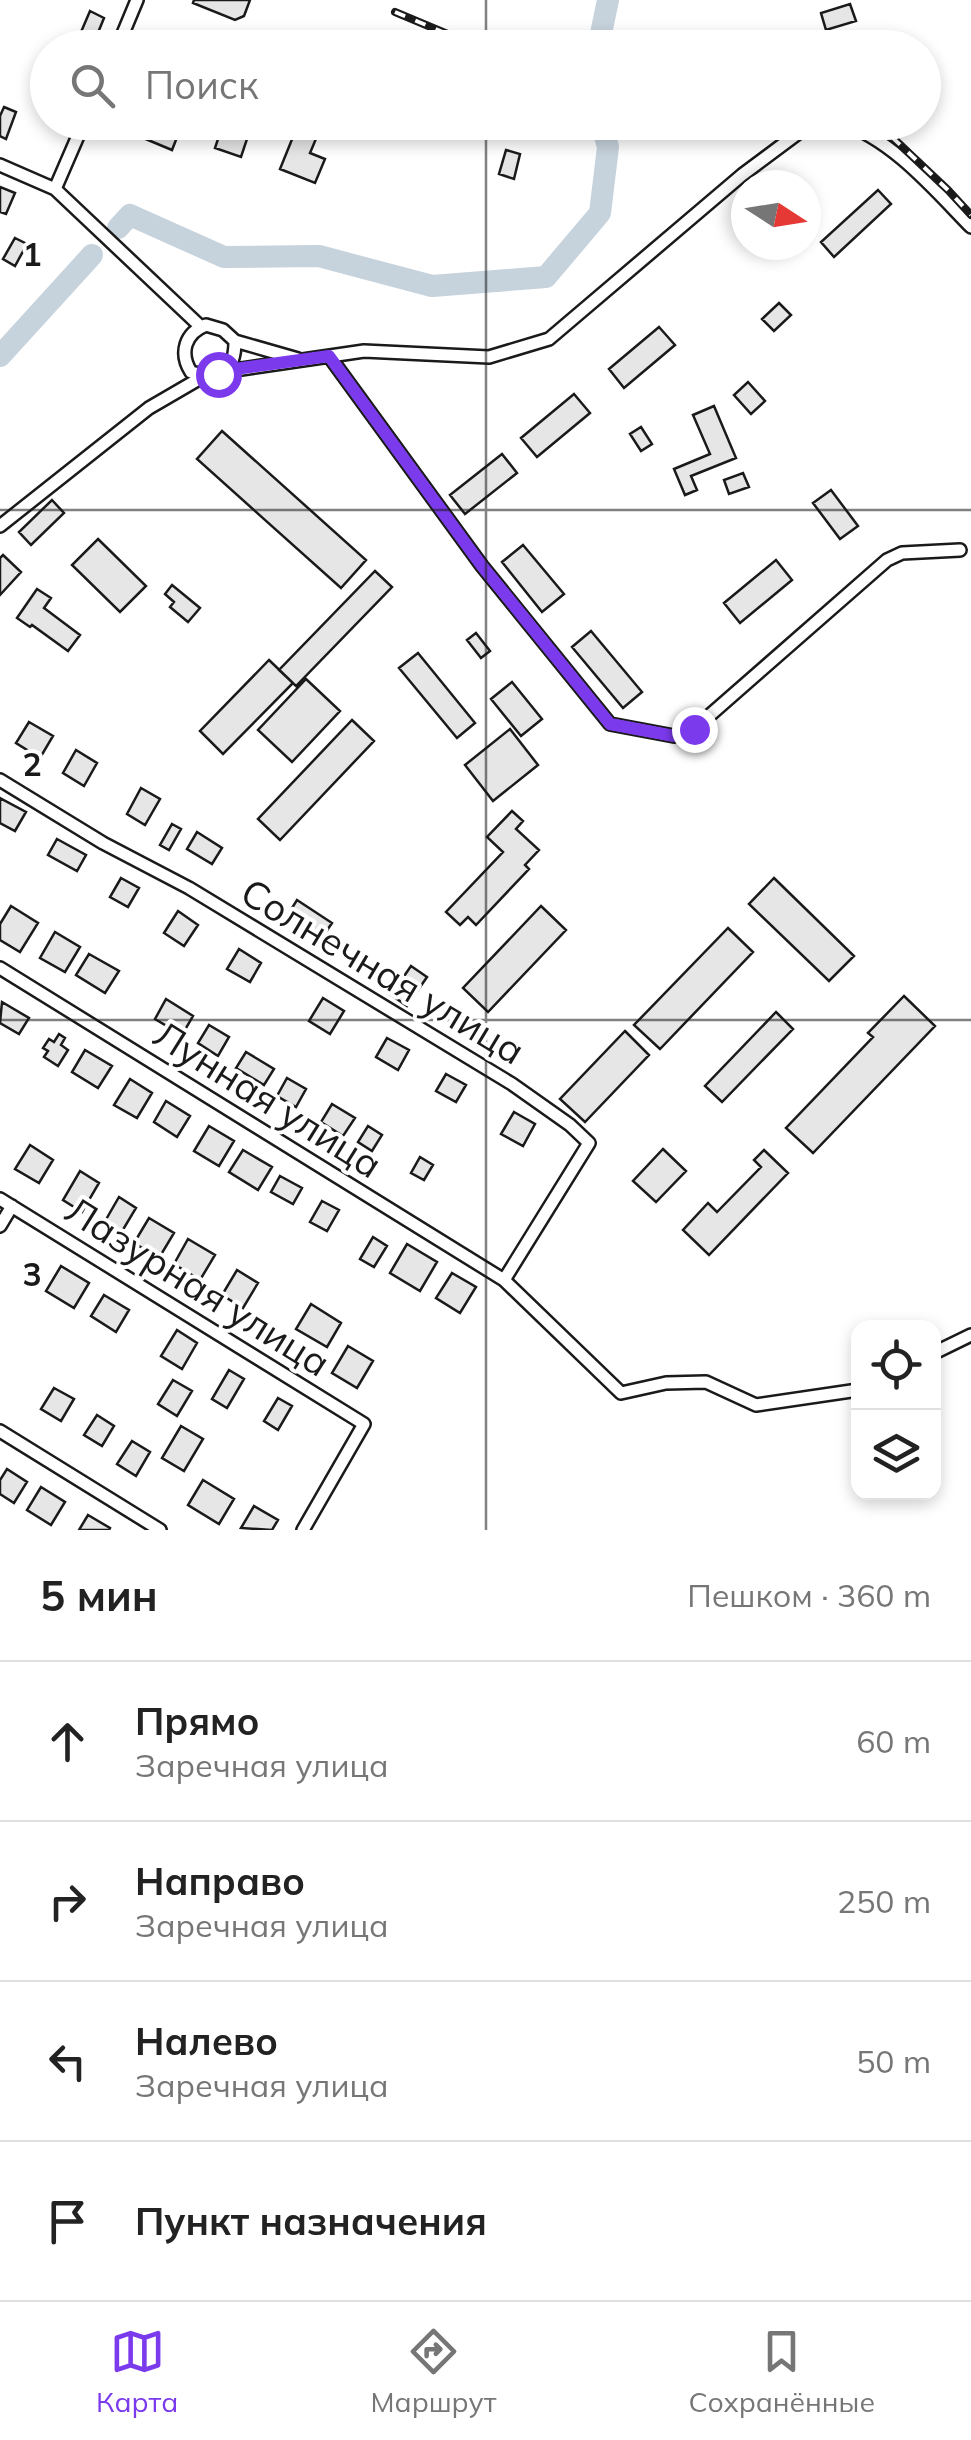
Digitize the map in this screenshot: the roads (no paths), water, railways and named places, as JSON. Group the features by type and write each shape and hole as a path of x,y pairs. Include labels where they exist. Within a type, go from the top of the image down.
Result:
{"street":[{"path":"124,30 137,0"},
{"path":"55,189 76,140"},
{"path":"0,526 149,408 204,376 364,351 489,357 549,339 789,140"},
{"path":"878,140 971,227"},
{"path":"0,165 55,189 200,326"},
{"path":"204,376 191,372 185,363 185,345 192,332 206,325 223,330 235,341 302,360"},
{"path":"228,370 235,355 235,341"},
{"path":"329,356 482,566 610,724 674,736 694,729 887,560 902,553 960,550"},
{"name":"Солнечная улица","path":"0,780 103,843 189,888 512,1084 570,1124 589,1143 504,1280"},
{"name":"Лунная улица","path":"0,968 504,1280 621,1393 666,1383 706,1382 756,1405 851,1391"},
{"name":"Лазурная улица","path":"0,1198 364,1424 303,1530"},
{"path":"0,1226 12,1206"},
{"path":"941,1349 971,1334"},
{"path":"0,1431 160,1530"}],"waterway":[{"path":"602,30 608,0"},
{"path":"118,228 130,215 224,257 319,256 432,286 546,277 600,213 606,140"},
{"path":"0,356 92,255"}],"railway":[{"path":"395,12 438,30"},
{"path":"895,140 971,215"}]}
